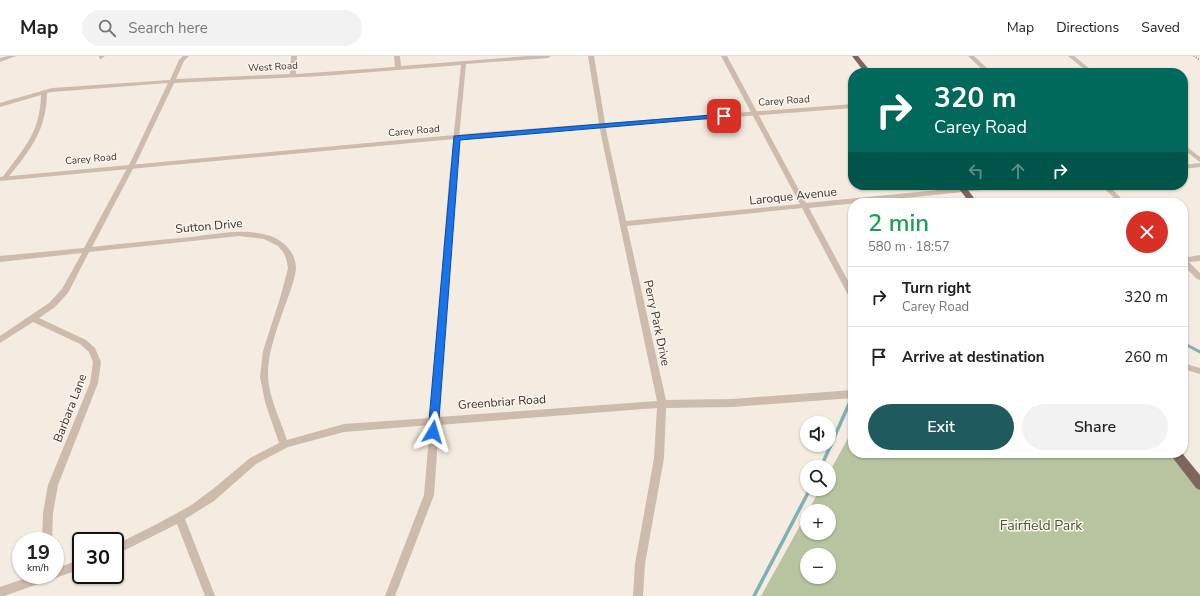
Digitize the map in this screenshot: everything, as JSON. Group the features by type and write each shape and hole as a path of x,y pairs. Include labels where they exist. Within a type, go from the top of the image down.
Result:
{"main road":[{"path":"855,56 864,68"},
{"path":"1179,458 1200,484"}],"street":[{"path":"0,60 13,56"},
{"path":"0,340 52,305 65,291 130,166 171,81 186,56"},
{"path":"293,75 294,56"},
{"path":"397,56 398,67"},
{"name":"West Road","path":"0,105 52,90 171,81 293,75 548,56"},
{"name":"Perry Park Drive","path":"592,56 602,125 662,404 659,458 640,564 638,596"},
{"path":"724,56 848,288"},
{"path":"971,56 984,68"},
{"path":"1072,56 1086,68"},
{"path":"390,596 428,495 456,138 464,62"},
{"path":"3,178 40,126 44,92"},
{"name":"Carey Road","path":"3,178 602,125 848,106"},
{"path":"1188,150 1200,160"},
{"path":"1188,166 1200,165"},
{"name":"Laroque Avenue","path":"871,198 937,190"},
{"path":"1109,190 1118,198"},
{"name":"Laroque Avenue","path":"624,224 848,201"},
{"name":"Sutton Drive","path":"0,258 246,234 268,238 284,246 289,254 292,268 267,355 264,377 266,391 284,444"},
{"path":"1188,260 1200,258"},
{"path":"1188,266 1200,277"},
{"name":"Barbara Lane","path":"33,318 84,342 92,350 97,362 94,383 53,485 49,501 46,532"},
{"path":"1188,367 1200,371"},
{"name":"Greenbriar Road","path":"124,545 179,517 218,492 253,461 284,444 344,428 434,420 662,404 732,403 848,394"},
{"path":"179,517 210,596"},
{"path":"0,592 24,584"}],"green space":[{"name":"Fairfield Park","path":"848,438 848,458 1181,458 1200,482 1200,596 761,596 800,526 800,540 836,540 836,504 812,504 816,496 836,496 836,460"}],"waterway":[{"path":"1188,346 1200,352"},
{"path":"824,460 848,406"},
{"path":"754,596 806,496"}],"railway":[{"path":"1194,56 1200,60"}],"route":[{"path":"433,432 456,138 487,134 724,116"}]}
